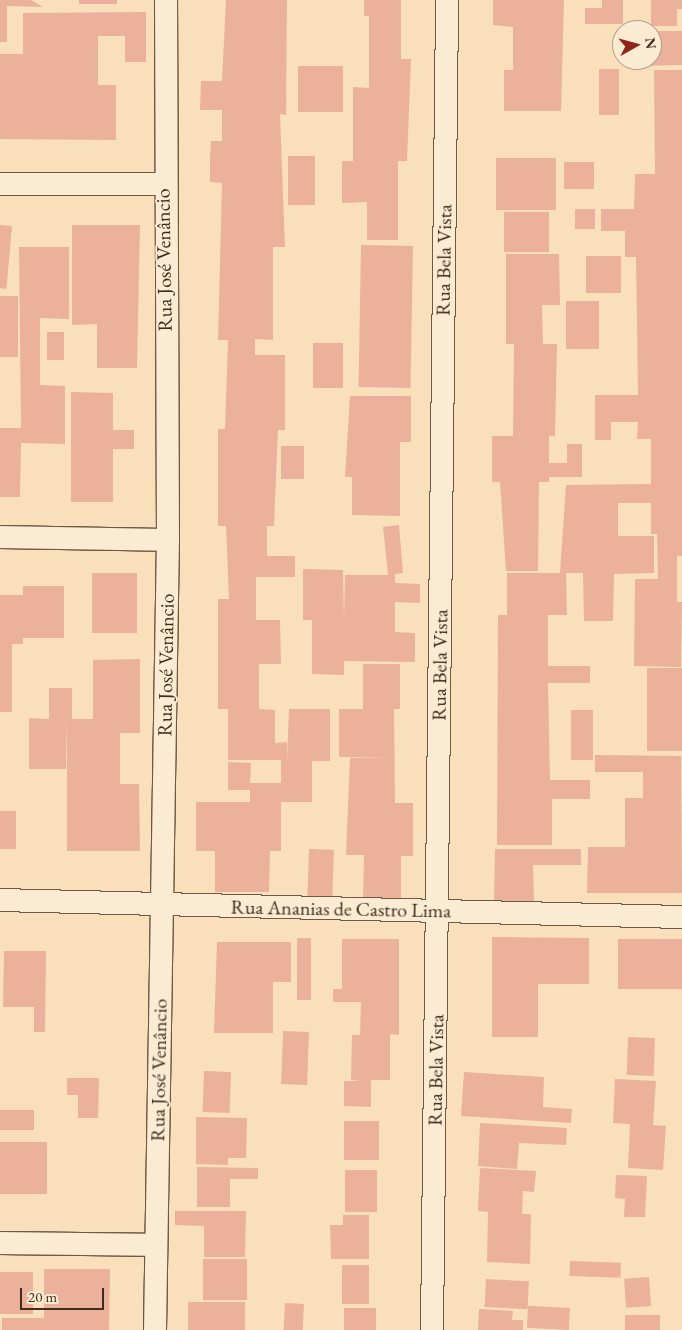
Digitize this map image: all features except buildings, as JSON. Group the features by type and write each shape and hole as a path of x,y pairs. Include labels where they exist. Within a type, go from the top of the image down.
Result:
{"street":[{"name":"Rua José Venâncio","path":"155,1330 168,540 163,184 166,0"},
{"name":"Rua Bela Vista","path":"432,1330 447,0"},
{"path":"0,184 163,184"},
{"path":"0,537 168,540"},
{"name":"Rua Ananias de Castro Lima","path":"0,900 682,917"},
{"path":"0,1244 156,1245"}]}
